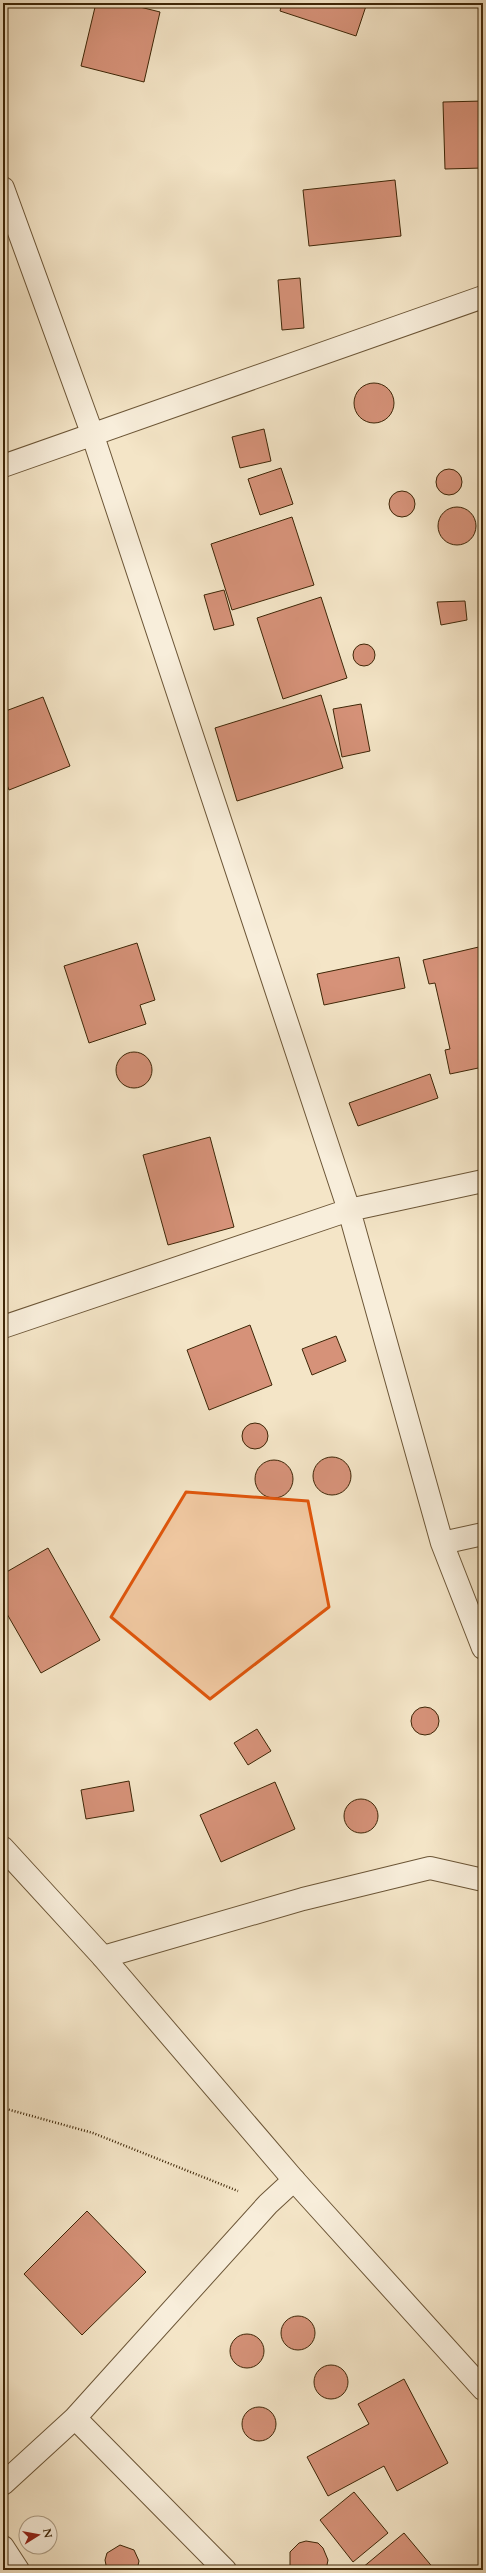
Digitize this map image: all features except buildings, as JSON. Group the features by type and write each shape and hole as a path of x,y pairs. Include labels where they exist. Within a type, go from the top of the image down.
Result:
{"street":[{"path":"3,188 92,433 349,1210 442,1543 483,1648"},
{"path":"3,466 92,433 483,297"},
{"path":"3,1327 349,1210 483,1181"},
{"path":"442,1543 483,1534"},
{"path":"3,1848 103,1957 294,2180 483,2388"},
{"path":"103,1957 303,1899 430,1868 483,1880"},
{"path":"3,2484 75,2418 268,2204 294,2180"},
{"path":"75,2418 225,2570"},
{"path":"3,2547 18,2570"}],"path":[{"path":"3,2108 93,2133 268,2204"}],"highlighted area":[{"path":"186,1492 308,1501 329,1607 210,1699 111,1617"}]}
